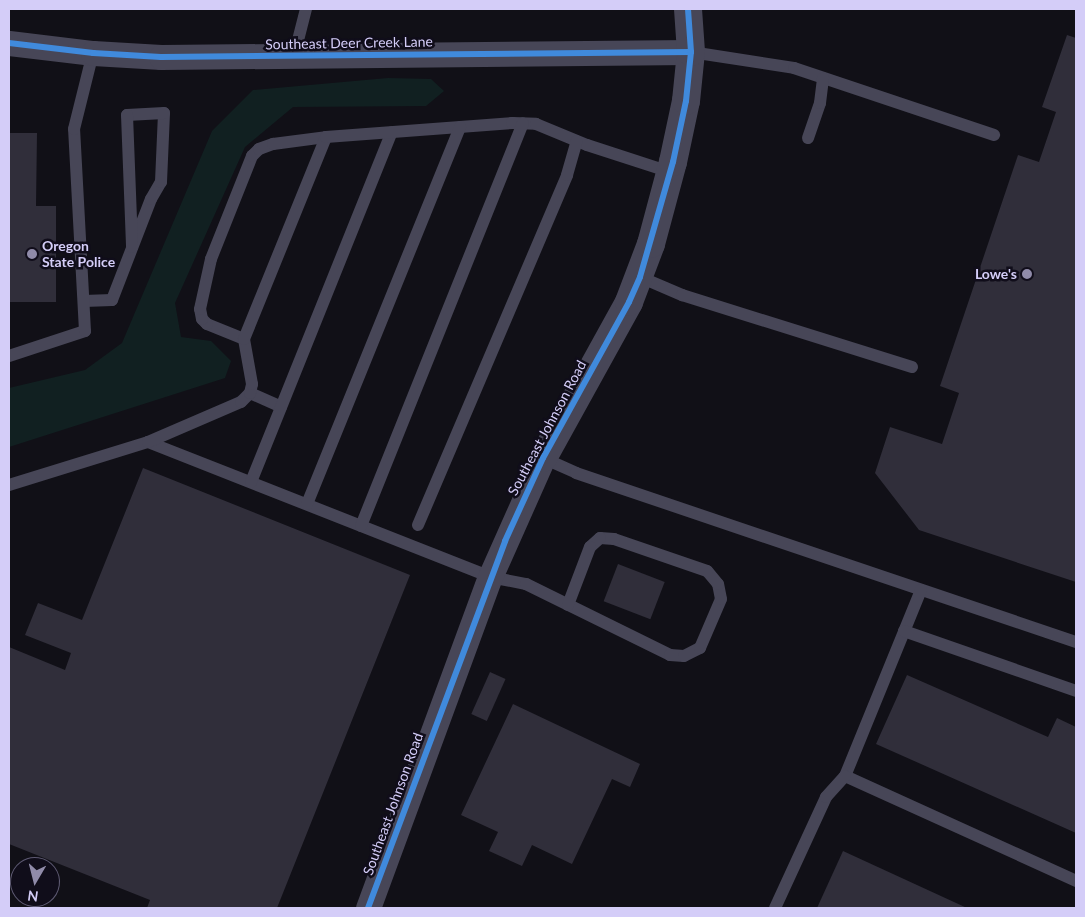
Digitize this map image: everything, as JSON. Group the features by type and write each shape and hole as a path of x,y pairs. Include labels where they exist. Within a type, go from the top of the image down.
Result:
{"street":[{"name":"Southeast Johnson Road","path":"368,908 490,576 542,458 629,302 640,277 670,172 686,101 691,52 688,9"},
{"name":"Southeast Deer Creek Lane","path":"9,43 93,53 161,57 691,52"}],"lane":[{"path":"294,56 306,9"},
{"path":"691,52 777,64 994,135"},
{"path":"9,356 85,331 74,129 93,53"},
{"path":"808,138 820,103 823,78"},
{"path":"84,301 112,300 151,200 161,182 164,113 127,114 132,247"},
{"path":"244,339 207,324 202,319 200,309 211,259 249,165 259,149 273,144 326,137 523,123 536,124 577,141 670,172"},
{"path":"361,526 523,123"},
{"path":"307,504 460,127"},
{"path":"251,482 392,132"},
{"path":"9,484 148,442 241,402 250,393 252,384 244,339 326,137"},
{"path":"418,525 566,175 577,141"},
{"path":"640,277 682,294 912,367"},
{"path":"250,393 282,407"},
{"path":"148,442 490,576 526,584 670,655 684,656 700,648 720,599 718,584 707,571 614,539 600,538 590,547 568,604"},
{"path":"542,458 576,474 1076,642"},
{"path":"775,908 826,797 845,776 920,590"},
{"path":"904,631 1076,691"},
{"path":"845,776 1076,881"}],"shaded area":[{"path":"388,78 431,79 444,91 426,106 293,107 245,147 175,303 181,337 211,341 231,361 225,378 9,447 9,388 85,370 122,343 212,131 253,90"}],"building":[{"name":"Lowe's","path":"1067,35 1076,38 1076,582 919,530 875,473 890,427 942,444 959,393 940,386 1018,155 1039,162 1056,112 1042,107"},
{"name":"Oregon State Police","path":"9,133 37,133 36,206 56,206 56,302 9,302"},
{"path":"143,468 410,575 277,908 147,908 150,900 60,864 60,857 42,857 9,844 9,647 65,670 71,653 25,635 38,603 82,620"},
{"path":"618,564 665,582 650,619 604,601"},
{"path":"490,672 506,679 487,721 471,714"},
{"path":"907,675 1048,737 1057,718 1076,727 1076,833 876,744"},
{"path":"513,704 640,764 630,787 612,779 572,864 532,845 522,866 489,851 498,832 461,815"},
{"path":"843,851 967,908 817,908"}],"cycle path":[{"path":"368,908 505,541 543,458 629,302 640,277 673,162 686,101 691,52 688,9"},
{"path":"9,43 93,53 161,57 691,52"}],"place":[{"name":"Oregon State Police","path":"32,254"},
{"name":"Lowe's","path":"1027,274"}]}
